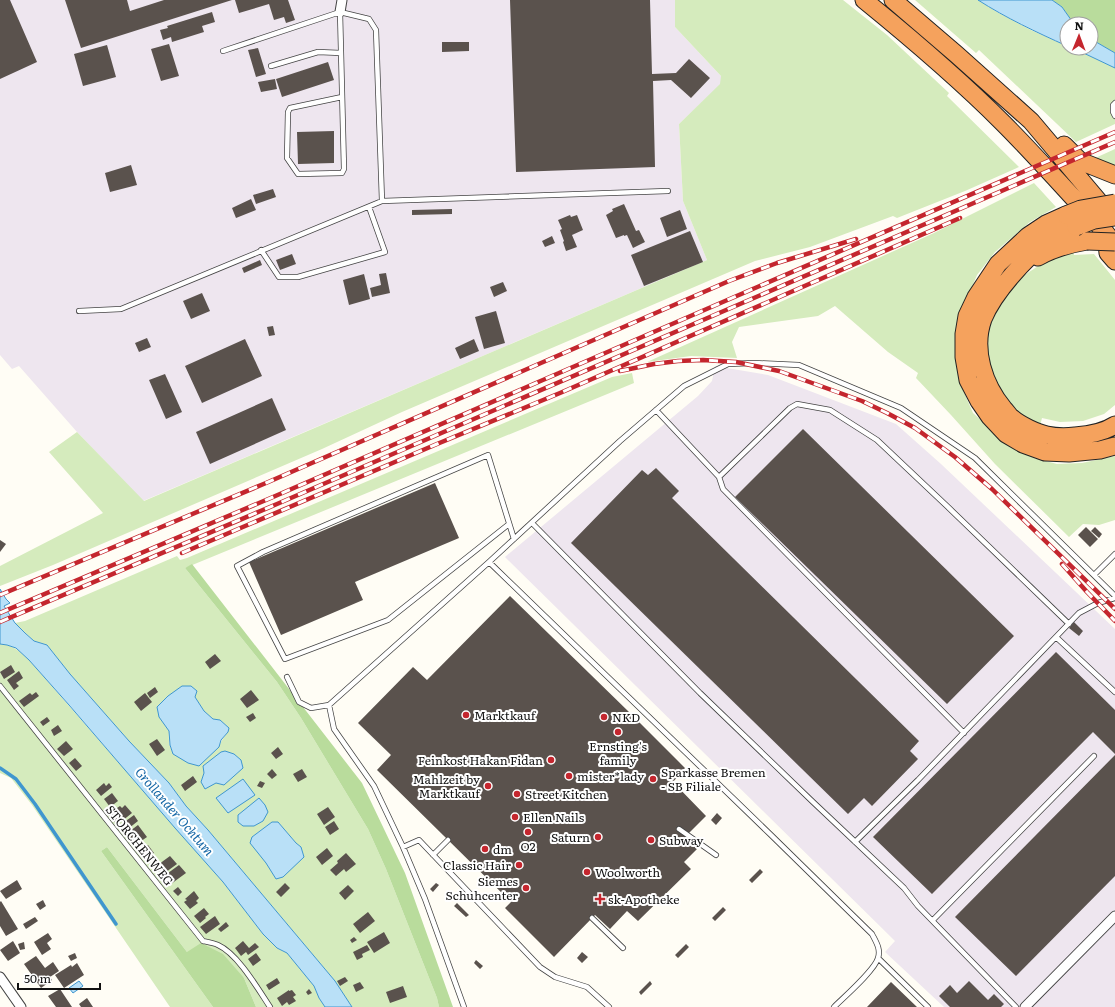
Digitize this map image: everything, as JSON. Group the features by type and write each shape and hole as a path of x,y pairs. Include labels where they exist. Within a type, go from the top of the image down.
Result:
{"highway":[{"path":"864,0 898,27 1004,123 1113,235"},
{"path":"893,0 1031,121 1113,235"},
{"path":"1031,121 1048,129 1080,161 1115,175"},
{"path":"1115,203 1081,209 1071,221 1036,251 1013,274 992,301 983,319 980,334 980,356 983,375 990,390 1001,406 1012,418 1028,428 1048,435 1068,437 1092,435 1115,425"},
{"path":"1115,217 1046,224 1028,236 998,264 976,297 967,316 964,334 964,357 968,380 979,401 990,417 1006,434 1023,444 1046,452 1069,453 1100,450 1115,446"},
{"path":"1013,274 1039,256 1055,249 1072,243 1113,235"},
{"path":"1113,235 1108,253 1115,262"}],"street":[{"path":"340,12 342,0"},
{"path":"1025,1007 1115,916"},
{"path":"0,976 8,990 21,1007"},
{"path":"0,995 8,990"}],"lane":[{"path":"340,12 344,169 342,173 298,174 287,158 288,112 290,108 342,96"},
{"path":"223,51 340,12 369,19 376,30 382,201"},
{"path":"271,66 318,52 341,53"},
{"path":"1115,103 1113,105 1113,112 1115,116"},
{"path":"79,310 121,308 382,201 668,191"},
{"path":"261,250 279,277 298,277 385,252 369,207"},
{"path":"287,677 300,702 311,708 329,705 532,523 620,441 684,386 728,364 754,363 799,365 901,408 975,458 1115,597 1098,603 1079,613 964,733 855,842"},
{"path":"719,477 790,408 797,404 830,410 877,440 1069,624"},
{"path":"656,410 719,477 723,489 964,733"},
{"path":"509,524 388,620 285,659 237,566 263,552 488,455 514,539"},
{"path":"532,523 700,694 904,888 918,906 1016,1007"},
{"path":"1094,575 1115,554"},
{"path":"489,562 872,934 879,946 878,958 870,971 834,1007"},
{"path":"1056,637 1115,692"},
{"name":"STORCHENWEG","path":"0,686 203,941 218,945 234,957 256,985 270,1007"},
{"path":"329,705 334,729 374,786 403,847 426,899 464,1007"},
{"path":"933,920 1094,756"},
{"path":"679,829 716,855"},
{"path":"403,847 419,840 540,967 555,976 587,987 607,1006"},
{"path":"433,854 448,840"},
{"path":"592,918 623,948"},
{"path":"878,958 928,1007"}],"shaded area":[{"path":"0,0 675,0 675,27 721,76 721,84 679,124 683,201 707,260 143,501 77,432 19,366 12,369 0,355"},
{"path":"715,366 768,375 896,424 941,464 1115,629 1115,1007 944,1007 885,952 895,941 505,557 698,396 712,381"}],"green space":[{"path":"675,0 843,0 887,35 949,93 947,96 1019,167 965,191 897,218 893,216 810,247 755,261 402,412 322,449 53,565 0,586 0,566 103,513 49,452 77,432 144,501 707,260 683,201 679,124 720,84 721,76 675,27"},
{"path":"915,0 978,0 1031,30 1059,42 1059,56 1090,56 1115,68 1115,124 1076,142 979,50 976,53"},
{"path":"1052,0 1115,0 1115,53 1099,44 1099,16 1068,16 1062,7"},
{"path":"1115,149 1115,170 1093,159"},
{"path":"1034,183 1056,207 1030,222 995,252 977,275 962,310 955,336 955,358 963,390 973,413 1002,439 1034,458 1057,464 1082,463 1115,456 1115,520 1099,525 1083,524 1069,537 995,464 916,378 918,373 888,352 835,306 818,316 739,327 732,342 737,358 691,356 647,362 934,233"},
{"path":"1073,250 1074,255 1094,254 1115,280 1115,405 1104,414 1083,421 1060,422 1042,418 1040,426 1010,407 995,384 987,354 988,330 998,305 1012,286 1026,274 1046,261"},
{"path":"632,373 634,383 185,568 277,682 301,718 368,829 386,869 437,998 439,1007 352,1007 335,981 186,806 169,783 129,741 70,674 47,645 34,641 15,623 25,621 177,556 180,560 187,558 612,377","holes":["195,697 204,711 213,719 220,720 229,728 219,747 176,755 172,751 170,745 169,732","225,752 234,754 241,760 201,782 204,773","272,822 278,822 301,847 304,857 277,879 266,863 252,837"]},
{"path":"192,564 362,783 405,873 453,1007 439,1007 437,998 386,869 368,829 301,718 277,682 185,568"},
{"path":"0,644 13,647 29,660 223,882 263,934 277,948 287,953 314,986 325,1007 256,1007 244,978 187,952 107,847 101,851 213,1007 170,1007 32,805 11,778 0,773"},
{"path":"107,847 187,952 201,943 223,954 244,978 256,1007 213,1007 101,851"}],"water":[{"path":"978,0 1052,0 1062,7 1068,16 1059,16 1059,42 1010,19"},
{"path":"1099,44 1115,53 1115,68 1090,56 1099,56"},
{"name":"Grollander Ochtum","path":"0,589 10,603 4,606 15,623 34,641 47,645 70,674 129,741 169,783 186,806 335,981 352,1007 325,1007 314,986 287,953 277,948 263,934 223,882 29,660 16,648 0,644"},
{"path":"182,686 191,686 197,691 195,697 204,711 213,719 220,720 229,728 228,732 221,740 219,747 199,766 188,763 173,754 170,745 169,731 159,717 157,707 168,696"},
{"path":"225,751 234,754 241,760 243,768 224,785 216,783 205,789 201,782 204,773 203,766 221,752"},
{"path":"243,779 255,795 228,813 216,798"},
{"path":"259,798 265,805 268,812 263,821 254,826 243,826 238,822 238,815"},
{"path":"272,822 278,822 301,847 304,857 283,877 276,879 266,863 250,843 252,837"},
{"path":"79,981 83,986 73,993 69,988"}],"building":[{"path":"0,0 10,0 37,62 0,79"},
{"path":"65,0 127,0 130,11 164,0 232,0 81,48"},
{"path":"235,0 288,0 295,20 286,23 284,17 274,20 269,4 239,13"},
{"path":"510,0 650,0 652,74 676,73 689,59 710,78 691,98 671,80 653,81 655,167 516,172"},
{"path":"212,12 215,22 202,26 204,32 172,42 171,37 163,40 160,30 168,28 167,26"},
{"path":"442,42 469,42 469,51 442,52"},
{"path":"169,44 179,76 161,81 151,49"},
{"path":"107,45 116,77 83,86 74,54"},
{"path":"258,48 266,74 256,77 248,50"},
{"path":"328,62 334,80 282,97 276,79"},
{"path":"275,79 277,89 261,92 258,82"},
{"path":"334,131 334,163 298,164 297,132"},
{"path":"131,165 137,185 110,192 105,173"},
{"path":"273,189 276,197 256,204 253,195"},
{"path":"251,199 256,210 236,218 232,208"},
{"path":"624,204 636,231 639,230 645,242 633,248 627,235 616,238 606,215 613,211 612,209"},
{"path":"452,209 452,214 412,215 412,210"},
{"path":"680,210 687,229 667,237 660,218"},
{"path":"570,215 571,217 577,215 583,230 572,235 577,247 566,251 560,230 562,229 558,220"},
{"path":"690,231 703,262 644,286 631,255"},
{"path":"552,236 555,243 545,247 542,241"},
{"path":"292,254 296,264 280,270 276,260"},
{"path":"260,260 262,265 244,273 242,268"},
{"path":"386,273 390,293 372,297 370,288 381,285 379,274"},
{"path":"364,274 370,299 349,305 343,280"},
{"path":"503,282 507,291 494,297 490,287"},
{"path":"202,293 210,311 191,319 183,301"},
{"path":"496,311 505,343 484,349 475,317"},
{"path":"273,326 275,335 269,336 267,327"},
{"path":"147,338 151,347 139,352 135,343"},
{"path":"245,339 262,376 202,403 185,366"},
{"path":"474,339 479,351 460,359 455,348"},
{"path":"165,374 182,412 166,419 149,380"},
{"path":"272,398 286,430 210,464 196,432"},
{"path":"803,429 1014,636 947,704 735,497"},
{"path":"656,468 679,491 672,498 919,741 910,751 918,759 872,806 864,798 848,814 571,543 642,470 648,475"},
{"path":"435,483 459,538 355,582 363,600 281,635 249,562"},
{"path":"1086,527 1098,539 1090,547 1078,535"},
{"path":"1095,527 1102,534 1099,538 1091,531"},
{"path":"0,540 6,544 0,552"},
{"path":"510,596 685,768 673,782 706,816 685,837 697,849 684,862 691,869 638,921 627,911 610,929 595,915 554,957 505,908 511,902 377,770 391,755 358,723 413,667 427,680"},
{"path":"1074,622 1083,631 1079,636 1069,628"},
{"path":"1056,652 1115,710 1115,754 1093,732 932,894 873,837"},
{"path":"215,654 221,661 210,669 205,662"},
{"path":"11,665 15,672 4,679 0,672"},
{"path":"19,671 23,678 16,683 19,686 14,690 7,680"},
{"path":"155,687 158,692 150,698 147,693"},
{"path":"251,690 259,700 247,708 240,699"},
{"path":"36,692 39,696 24,707 19,701 30,693 32,695"},
{"path":"145,693 152,702 141,711 134,702"},
{"path":"253,713 256,718 250,722 246,717"},
{"path":"47,717 50,721 43,726 40,722"},
{"path":"58,725 62,731 54,736 51,730"},
{"path":"157,739 165,750 157,756 149,744"},
{"path":"66,741 73,749 64,756 57,749"},
{"path":"278,747 283,754 276,759 271,753"},
{"path":"1115,755 1115,876 1016,976 955,917"},
{"path":"75,758 82,766 76,771 69,763"},
{"path":"272,769 277,775 272,779 267,774"},
{"path":"302,769 307,777 298,782 293,774"},
{"path":"193,776 197,782 185,791 181,785"},
{"path":"260,781 265,783 262,788 257,786"},
{"path":"104,783 106,786 109,783 112,787 101,796 96,790"},
{"path":"112,793 118,801 110,807 104,799"},
{"path":"125,805 132,813 117,825 108,814 120,806 122,808"},
{"path":"328,807 335,817 324,825 317,814"},
{"path":"717,813 722,818 716,825 711,820"},
{"path":"134,815 138,821 124,832 119,826"},
{"path":"334,821 339,829 330,835 325,827"},
{"path":"138,825 147,837 134,846 126,834"},
{"path":"148,845 154,853 144,859 139,851"},
{"path":"327,848 333,856 322,865 316,857"},
{"path":"346,853 356,864 346,872 344,869 336,876 330,870"},
{"path":"170,856 177,864 162,875 155,867"},
{"path":"179,865 186,873 171,884 164,876"},
{"path":"760,869 763,872 752,883 749,880"},
{"path":"17,880 22,889 6,899 0,891"},
{"path":"285,883 290,888 281,897 276,892"},
{"path":"436,883 439,885 433,892 430,889"},
{"path":"348,885 354,891 345,900 339,893"},
{"path":"178,887 182,892 178,896 173,891"},
{"path":"194,891 199,898 196,901 198,903 190,909 184,902 187,900 185,899"},
{"path":"43,900 46,906 40,910 36,904"},
{"path":"1,901 18,929 6,936 0,926"},
{"path":"457,903 469,915 466,917 454,906"},
{"path":"723,907 726,910 715,921 712,918"},
{"path":"204,908 209,914 200,923 194,916"},
{"path":"368,912 375,921 360,933 353,924"},
{"path":"215,916 220,924 206,934 200,927"},
{"path":"35,917 38,921 26,929 23,924"},
{"path":"226,922 229,926 221,932 218,929"},
{"path":"384,932 390,943 374,953 367,942"},
{"path":"48,933 52,939 47,943 51,949 42,955 34,942"},
{"path":"354,937 357,940 352,943 350,940"},
{"path":"13,941 20,953 8,961 0,950"},
{"path":"243,941 249,948 255,943 259,947 248,955 246,952 241,956 235,948"},
{"path":"24,942 25,949 20,950 18,944"},
{"path":"686,944 689,947 678,958 675,955"},
{"path":"367,945 370,950 362,954 363,957 357,960 353,952"},
{"path":"582,952 588,957 582,963 577,958"},
{"path":"75,953 77,958 71,961 68,956"},
{"path":"256,953 261,960 253,966 248,959"},
{"path":"36,956 45,968 53,962 59,971 50,977 52,980 41,988 24,964"},
{"path":"476,960 483,966 480,969 474,963"},
{"path":"77,963 84,975 64,988 55,975"},
{"path":"345,977 348,981 340,986 337,981"},
{"path":"277,978 280,983 269,990 266,985"},
{"path":"650,981 652,984 641,995 639,992"},
{"path":"969,981 988,1000 994,994 1004,1004 1001,1007 950,1007 939,996 950,985 957,993"},
{"path":"360,982 364,988 356,992 353,985"},
{"path":"891,982 917,1007 867,1007"},
{"path":"403,986 407,997 390,1003 386,992"},
{"path":"60,989 72,1007 56,1007 48,996"},
{"path":"309,989 312,993 308,995 306,992"},
{"path":"289,990 292,990 296,995 293,997 296,1001 289,1005 287,1002 282,1006 277,998"},
{"path":"87,998 93,1007 81,1007 79,1004"}],"waterway":[{"path":"0,768 16,779 35,804 116,924"}],"railway":[{"path":"0,613 273,497 1115,132"},
{"path":"0,622 1115,142"},
{"path":"182,553 560,393 960,218"},
{"path":"0,595 266,483 729,281 777,263 856,239"},
{"path":"620,371 678,361 703,360 736,362 779,371 862,401 887,413 915,428 955,457 992,489 1115,609"},
{"path":"1062,564 1115,621"}],"place":[{"name":"Marktkauf","path":"466,715"},
{"name":"NKD","path":"604,717"},
{"name":"Ernsting's family","path":"618,732"},
{"name":"Feinkost Hakan Fidan","path":"551,760"},
{"name":"mister*lady","path":"569,776"},
{"name":"Sparkasse Bremen - SB Filiale","path":"653,779"},
{"name":"Mahlzeit by Marktkauf","path":"488,786"},
{"name":"Street Kitchen","path":"517,794"},
{"name":"Ellen Nails","path":"515,817"},
{"name":"O2","path":"528,832"},
{"name":"Saturn","path":"598,837"},
{"name":"Subway","path":"651,840"},
{"name":"dm","path":"485,849"},
{"name":"Classic Hair","path":"519,865"},
{"name":"Woolworth","path":"587,872"},
{"name":"Siemes Schuhcenter","path":"526,888"},
{"name":"sk-Apotheke","path":"600,899"}]}
